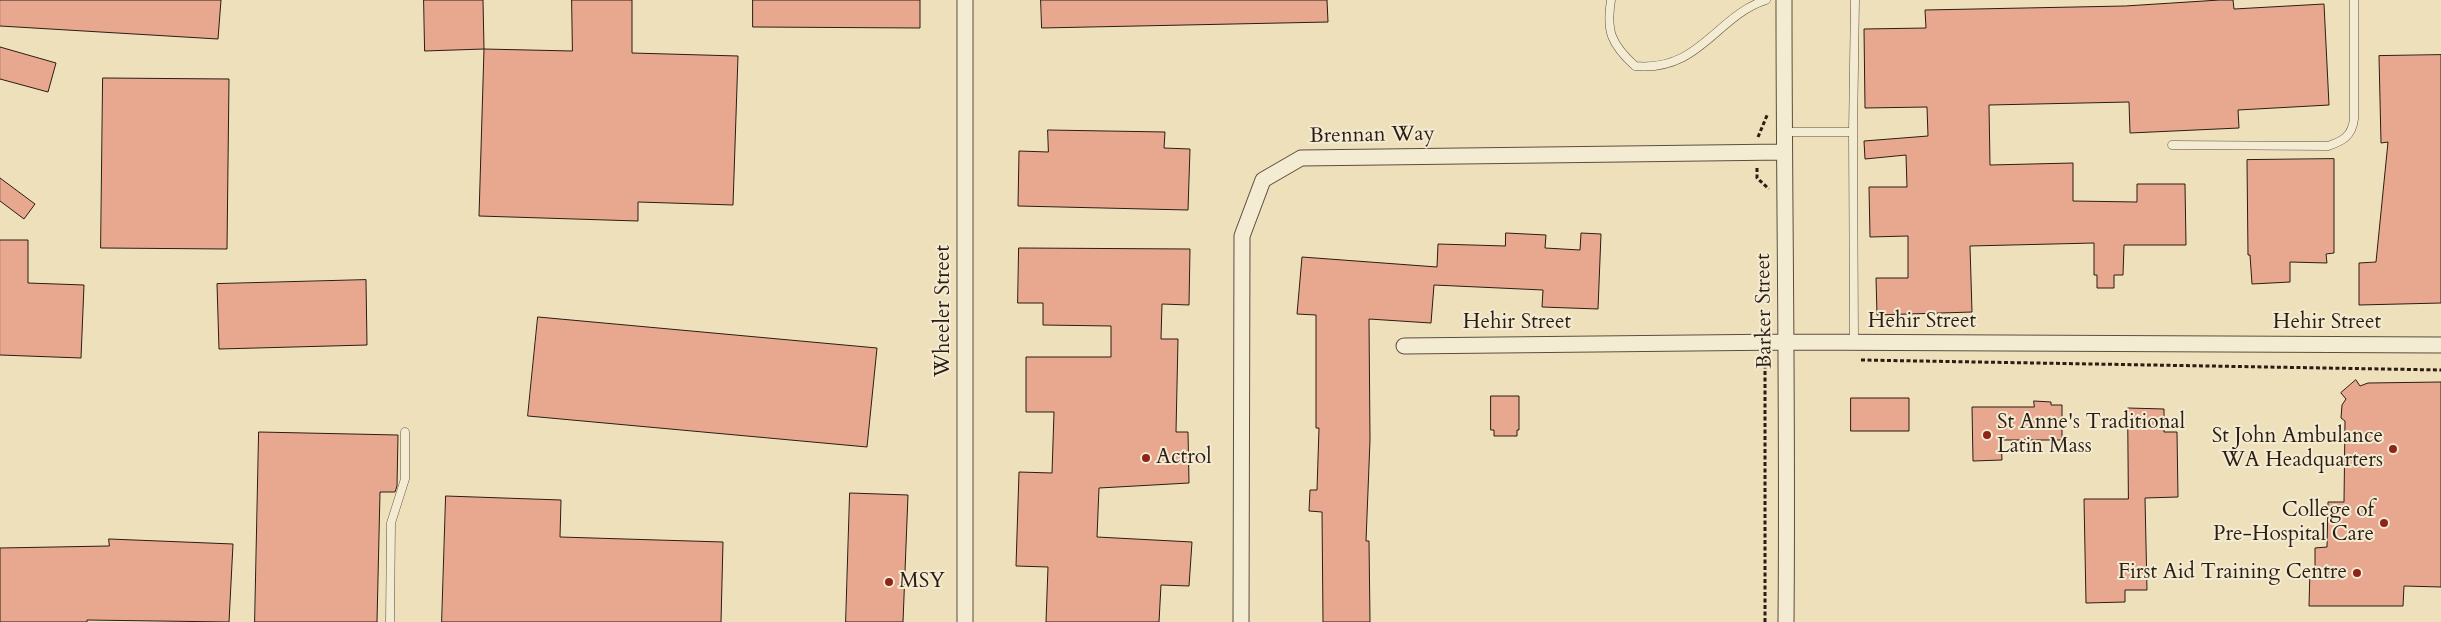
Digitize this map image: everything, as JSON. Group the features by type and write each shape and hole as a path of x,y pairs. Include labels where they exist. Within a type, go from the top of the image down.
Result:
{"street":[{"name":"Wheeler Street","path":"965,0 965,622"},
{"name":"Barker Street","path":"1784,0 1784,152 1788,342 1786,622"},
{"name":"Brennan Way","path":"1241,622 1242,236 1263,180 1301,158 1784,152"},
{"name":"Hehir Street","path":"1404,346 1765,342 2441,345"}],"lane":[{"path":"1611,0 1608,20 1612,40 1635,66 1667,64 1693,52 1752,4 1766,0"},
{"path":"1854,343 1853,132 1855,0"},
{"path":"2172,145 2328,146 2346,138 2352,129 2354,119 2354,0"},
{"path":"1784,132 1853,132"},
{"path":"390,622 391,523 405,479 405,432"}],"path":[{"path":"1771,107 1759,132 1757,178 1775,195"},
{"path":"1765,342 1765,622"},
{"path":"1765,358 1788,359"},
{"path":"1856,360 2441,370"}],"building":[{"path":"0,0 221,0 218,39 0,26"},
{"path":"424,0 483,0 484,49 425,51"},
{"path":"572,0 632,0 632,53 738,56 733,205 638,202 638,221 479,216 484,49 572,51"},
{"path":"753,0 920,0 920,28 753,27"},
{"path":"1041,0 1327,0 1328,22 1042,28"},
{"path":"2233,0 2234,9 2324,4 2329,105 2238,110 2239,128 2130,133 2129,102 1989,105 1990,165 2073,163 2073,201 2137,202 2137,184 2185,184 2186,245 2124,245 2123,275 2114,275 2114,288 2097,288 2097,275 2094,275 2094,243 1970,246 1972,312 1877,315 1876,278 1908,278 1908,236 1870,237 1869,187 1907,187 1906,155 1865,159 1864,141 1928,136 1927,107 1865,108 1864,29 1926,28 1925,10 2125,6"},
{"path":"0,47 56,63 48,92 0,79"},
{"path":"2441,55 2441,303 2359,305 2359,263 2376,262 2388,142 2381,143 2379,56"},
{"path":"103,78 229,79 227,249 101,248"},
{"path":"1048,130 1165,132 1164,148 1190,149 1188,210 1018,206 1019,151 1048,152"},
{"path":"2334,159 2334,253 2326,254 2327,263 2290,262 2290,282 2252,284 2250,255 2248,255 2247,160"},
{"path":"0,178 35,204 24,219 0,201"},
{"path":"1506,233 1546,235 1545,248 1580,250 1581,233 1601,234 1598,309 1542,307 1543,290 1434,285 1431,323 1369,319 1370,440 1366,541 1369,541 1370,622 1323,622 1322,512 1309,511 1310,490 1317,490 1319,428 1316,428 1316,315 1297,314 1302,257 1437,267 1438,244 1505,246"},
{"path":"0,240 28,240 28,283 84,285 81,358 0,355"},
{"path":"1019,248 1190,249 1189,305 1162,304 1161,339 1178,339 1176,432 1188,432 1189,483 1099,488 1097,537 1192,542 1189,586 1161,585 1159,622 1046,622 1048,567 1016,566 1019,472 1052,473 1054,412 1026,412 1026,357 1111,357 1111,326 1043,325 1043,303 1018,303"},
{"path":"366,280 367,345 219,349 217,284"},
{"path":"538,317 877,348 867,447 528,416"},
{"path":"2356,380 2360,386 2368,383 2441,382 2441,587 2404,586 2403,606 2309,606 2310,569 2315,569 2315,548 2327,547 2328,502 2344,502 2345,421 2341,418 2342,405 2346,399 2341,393"},
{"path":"1491,396 1519,396 1519,430 1517,430 1517,436 1494,436 1494,430 1491,430"},
{"path":"1851,398 1909,398 1909,431 1851,431"},
{"path":"2034,401 2051,402 2051,405 2062,405 2062,440 2001,440 2002,460 1973,461 1972,407 2034,407"},
{"path":"2128,408 2164,409 2164,432 2177,432 2178,497 2145,498 2147,590 2125,590 2125,602 2086,603 2084,499 2128,499"},
{"path":"259,432 398,435 397,486 395,492 380,492 377,622 255,622"},
{"path":"850,493 908,495 903,622 846,622"},
{"path":"446,496 561,500 560,537 723,542 721,622 442,622"},
{"path":"109,539 233,544 229,622 87,620 87,622 0,622 0,548 109,546"}],"place":[{"name":"St Anne's Traditional Latin Mass","path":"1987,435"},
{"name":"St John Ambulance WA Headquarters","path":"2393,449"},
{"name":"Actrol","path":"1146,458"},
{"name":"College of Pre-Hospital Care","path":"2384,523"},
{"name":"First Aid Training Centre","path":"2357,573"},
{"name":"MSY","path":"889,582"}]}
